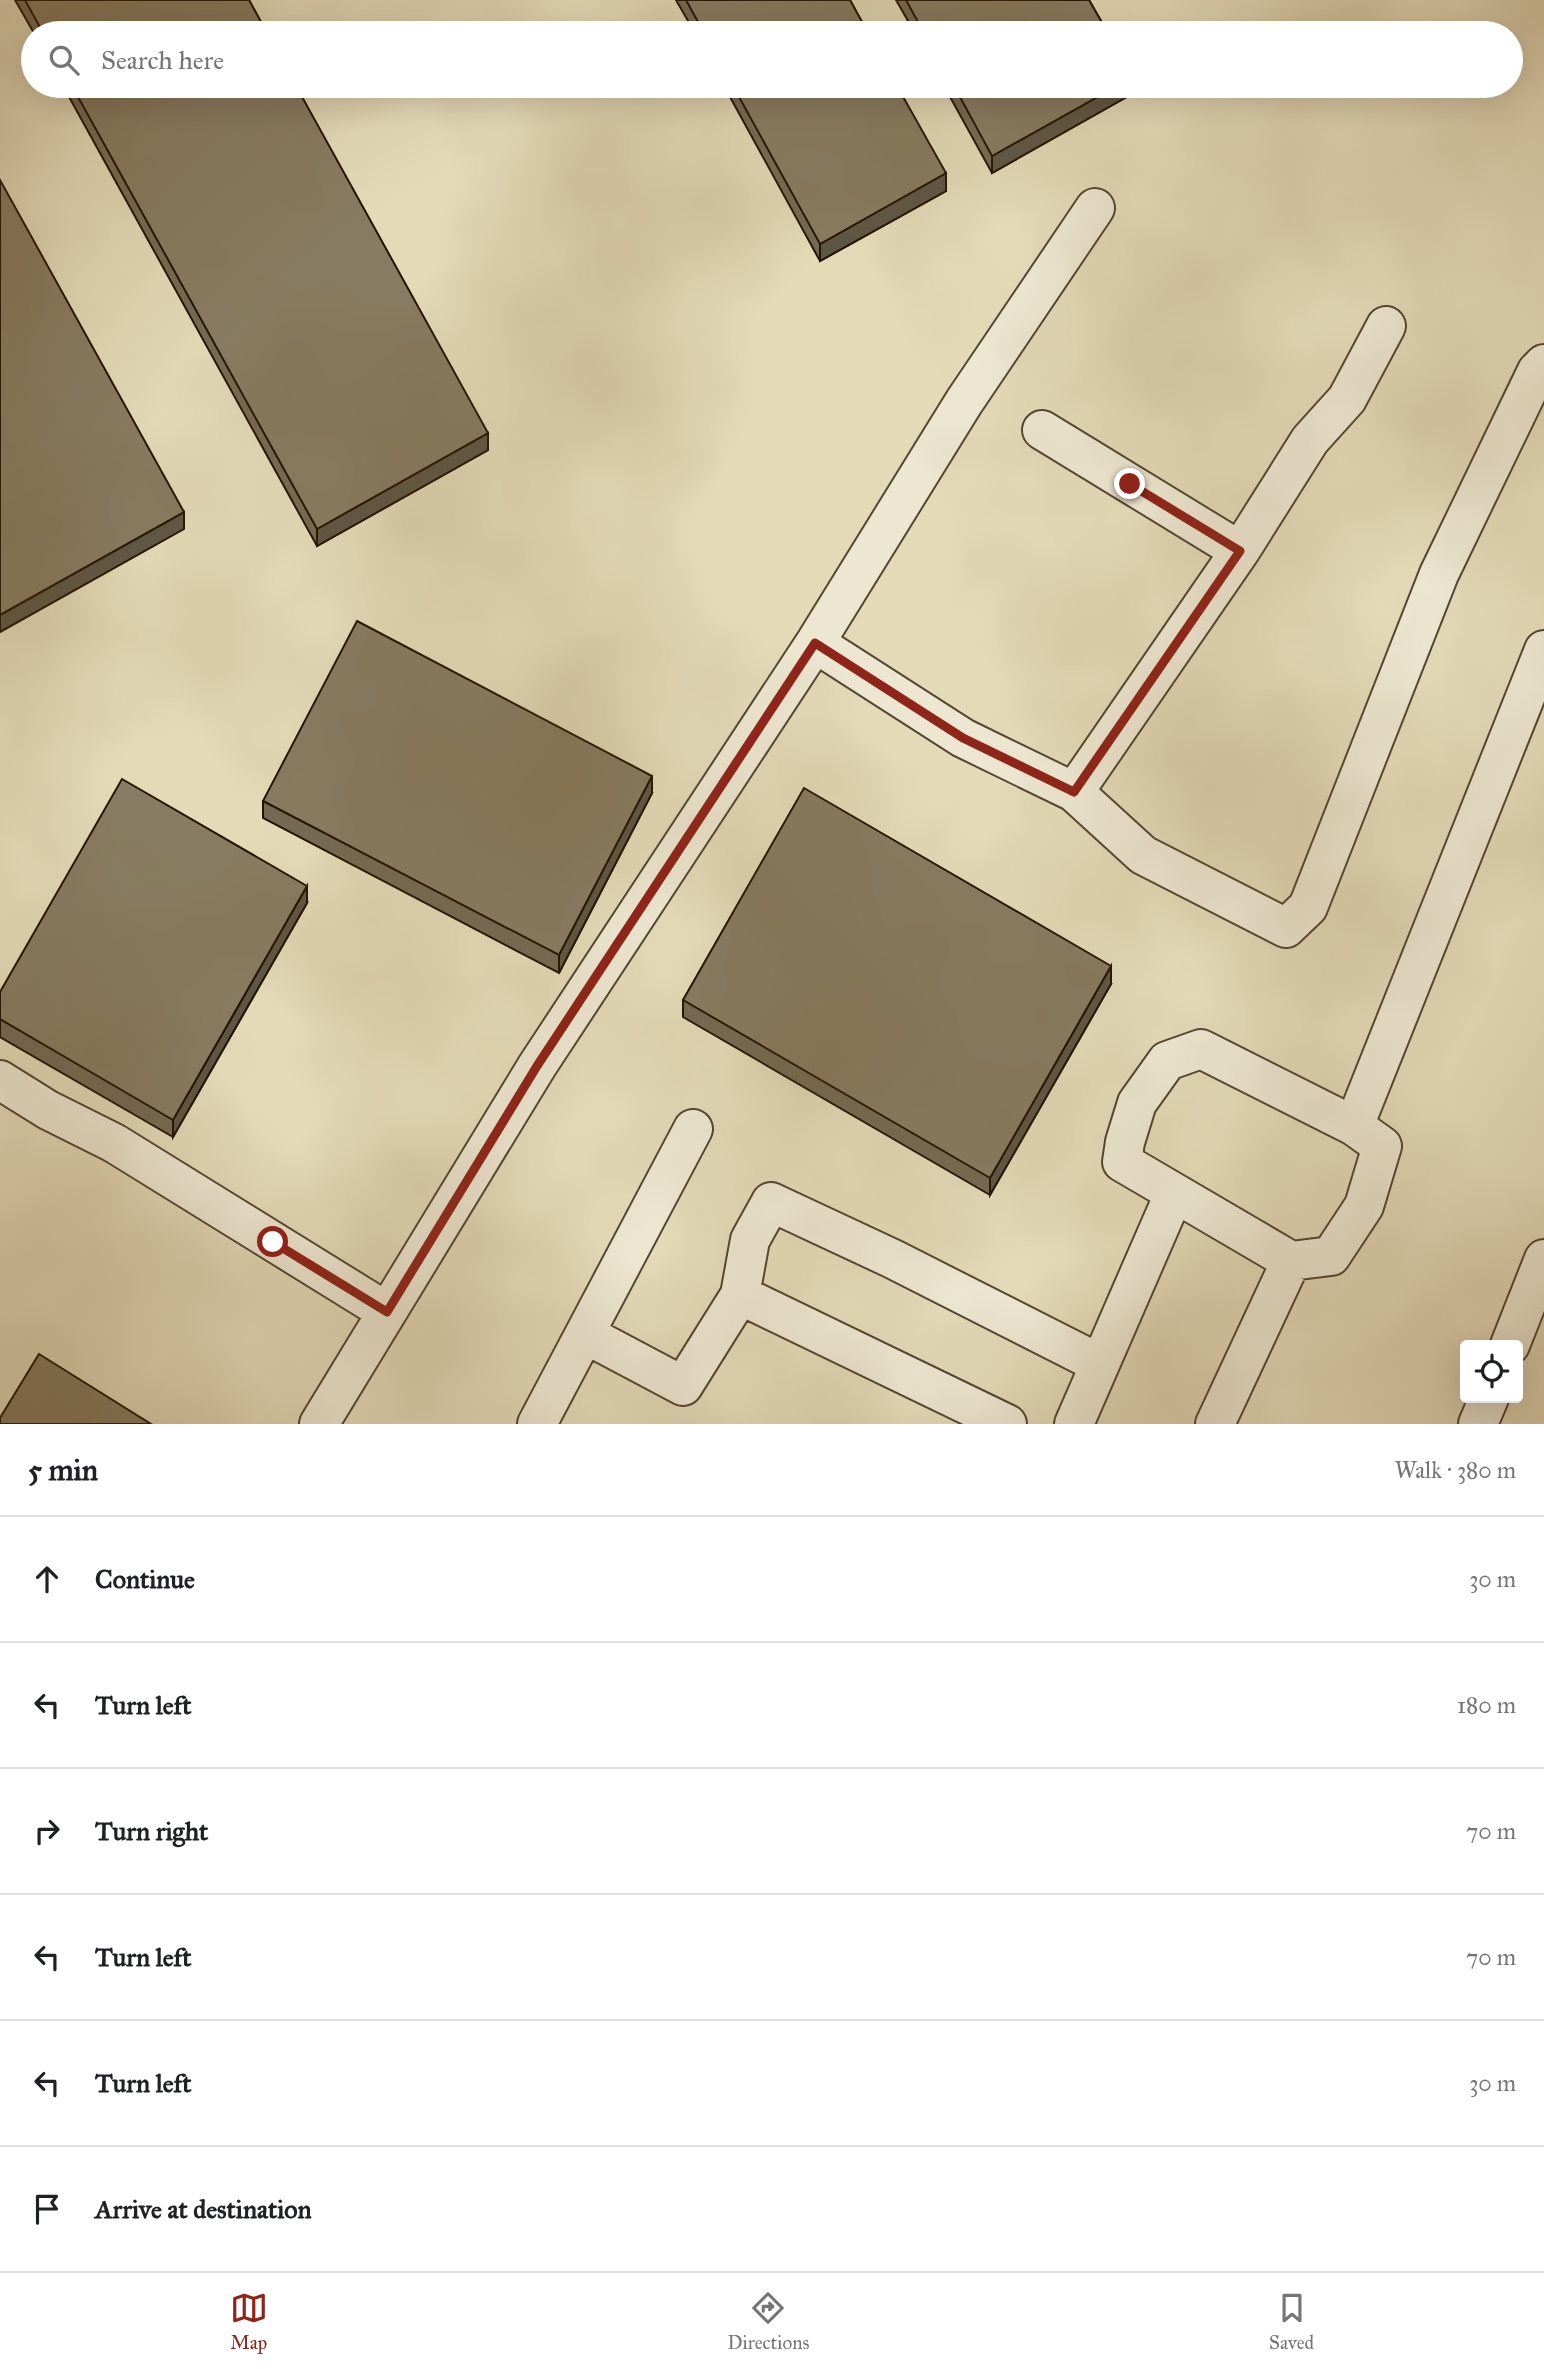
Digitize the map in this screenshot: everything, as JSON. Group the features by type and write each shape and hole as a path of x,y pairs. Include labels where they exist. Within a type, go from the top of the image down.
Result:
{"street":[{"path":"319,1424 537,1066 815,643 971,391 1095,208"},
{"path":"1074,792 1240,551 1310,440 1347,399 1386,326"},
{"path":"815,643 963,738 1074,792 1143,855 1286,928 1308,907 1439,574 1537,372 1544,364"},
{"path":"1042,430 1240,551"},
{"path":"1354,1126 1544,650"},
{"path":"1200,1049 1354,1126 1382,1146 1364,1206 1331,1256 1291,1261 1174,1194 1122,1162 1125,1143 1137,1103 1167,1061 1200,1049"},
{"path":"0,1080 48,1110 114,1143 387,1312"},
{"path":"537,1424 692,1129"},
{"path":"1074,1424 1174,1194"},
{"path":"585,1334 683,1386 740,1295 750,1240 771,1202 893,1259 1100,1364"},
{"path":"1512,1340 1544,1259"},
{"path":"1215,1424 1291,1261"},
{"path":"740,1295 1007,1424"},
{"path":"1478,1424 1487,1403"}],"building":[{"path":"25,0 249,0 260,21 36,21"},
{"path":"686,0 850,0 861,21 697,21"},
{"path":"906,0 1089,0 1101,21 917,21"},
{"path":"79,98 303,98 488,433 317,529"},
{"path":"740,98 904,98 946,173 820,244"},
{"path":"961,98 1096,98 992,156"},
{"path":"0,180 184,512 0,615"},
{"path":"357,621 652,776 559,955 263,801"},
{"path":"122,779 307,886 173,1120 0,1019 0,992"},
{"path":"804,788 1111,966 990,1178 683,1000"},
{"path":"39,1354 151,1424 0,1424 0,1418"}],"route":[{"path":"273,1242 387,1312 537,1066 815,643 963,738 1074,792 1240,551 1130,484"}]}
